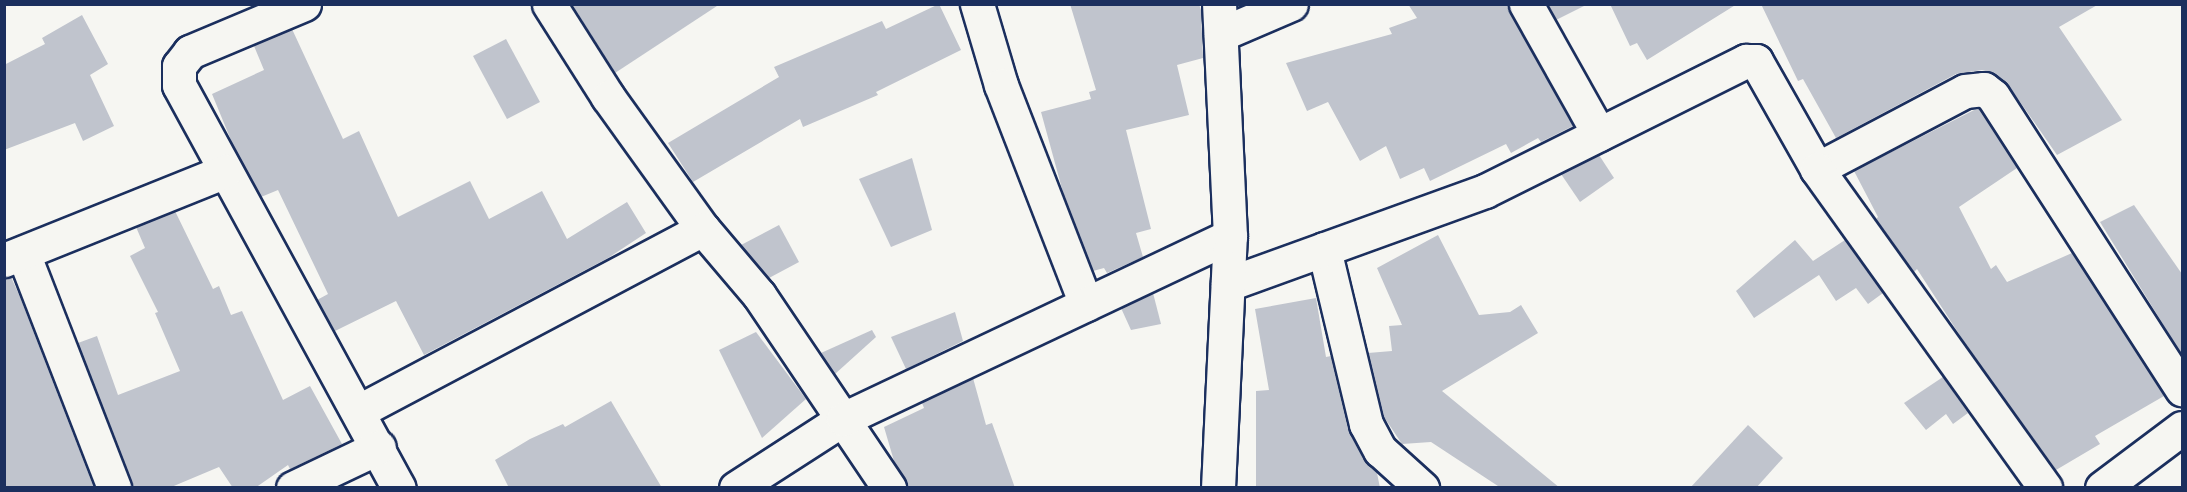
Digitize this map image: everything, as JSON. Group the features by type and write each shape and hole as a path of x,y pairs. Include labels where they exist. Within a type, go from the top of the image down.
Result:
{"street":[{"path":"304,4 190,52 179,66 179,85 379,447 399,488"},
{"path":"549,4 608,97 703,229 759,295 889,488"},
{"path":"977,4 1001,85 1086,304"},
{"path":"1218,488 1230,236 1220,19 1291,4"},
{"path":"1526,4 1599,134"},
{"path":"1228,284 1485,191 1746,61 1756,61 1817,169 2044,488"},
{"path":"1817,169 1965,91 1984,89 2006,116 2182,389"},
{"path":"114,488 14,257 225,171"},
{"path":"359,411 703,229"},
{"path":"736,488 843,419 1230,236"},
{"path":"1324,249 1366,424 1380,450 1422,488"},
{"path":"2102,488 2182,428"},
{"path":"292,488 379,447"}],"building":[{"path":"572,4 720,4 615,73"},
{"path":"939,4 961,50 876,92 878,95 803,127 800,119 693,182 668,143 779,77 774,67 882,21 886,29"},
{"path":"1070,4 1199,4 1201,10 1203,58 1177,65 1189,115 1126,130 1151,229 1136,233 1143,257 1107,273 1104,268 1093,271 1064,196 1041,112 1091,99 1089,92 1096,90"},
{"path":"1408,4 1507,4 1573,126 1541,142 1538,138 1511,153 1506,144 1430,181 1424,168 1400,179 1386,146 1360,161 1328,102 1307,111 1286,63 1392,34 1389,28 1417,18"},
{"path":"1548,4 1588,4 1556,20"},
{"path":"1610,4 1737,4 1647,60 1637,43 1630,46"},
{"path":"1761,4 2099,4 2059,27 2122,120 2057,155 2009,86 1996,74 1982,70 1956,74 1836,138 1803,79 1798,81"},
{"path":"82,15 108,64 90,75 114,126 83,141 75,123 4,150 4,65 45,44 42,38"},
{"path":"292,29 343,139 359,131 398,217 470,181 489,219 542,191 567,239 627,202 646,233 608,258 424,355 396,301 335,331 317,300 328,294 278,190 261,197 233,145 212,94 264,70 254,46"},
{"path":"506,39 540,102 507,119 473,56"},
{"path":"1978,108 2017,168 1959,207 1991,269 1996,265 2007,282 2072,253 2164,396 2095,436 2100,444 2056,470 1972,354 1917,269 1914,272 1876,219 1878,217 1854,171"},
{"path":"1599,155 1614,178 1580,202 1561,174"},
{"path":"912,158 932,230 891,247 859,179"},
{"path":"2134,205 2182,274 2182,355 2100,222"},
{"path":"175,211 213,289 219,286 231,315 242,311 283,400 310,386 342,444 290,469 288,465 255,488 233,488 219,467 169,488 132,488 78,343 97,336 118,395 180,371 155,313 158,312 130,256 145,248 136,227"},
{"path":"779,225 799,262 769,278 741,245"},
{"path":"1438,235 1479,315 1510,312 1521,305 1538,333 1442,391 1560,488 1501,488 1431,442 1402,444 1384,417 1368,353 1392,351 1389,326 1402,325 1377,268"},
{"path":"1795,240 1813,261 1845,240 1883,293 1868,304 1856,288 1836,301 1819,275 1754,318 1736,291"},
{"path":"11,277 94,488 4,488 4,278"},
{"path":"1153,293 1161,324 1131,330 1121,308"},
{"path":"1316,298 1326,357 1331,356 1348,429 1363,459 1377,473 1380,488 1256,488 1256,391 1269,390 1255,309"},
{"path":"955,312 963,341 906,369 891,337"},
{"path":"872,330 876,337 835,374 821,353"},
{"path":"756,332 806,399 762,438 719,350"},
{"path":"1943,377 1968,413 1953,424 1946,414 1926,430 1904,403"},
{"path":"973,378 986,425 992,423 1015,488 908,488 894,461 884,427 924,408 922,403"},
{"path":"611,401 662,488 509,488 495,460 530,439 563,424 565,427"},
{"path":"1748,425 1783,458 1756,488 1690,488"}]}
